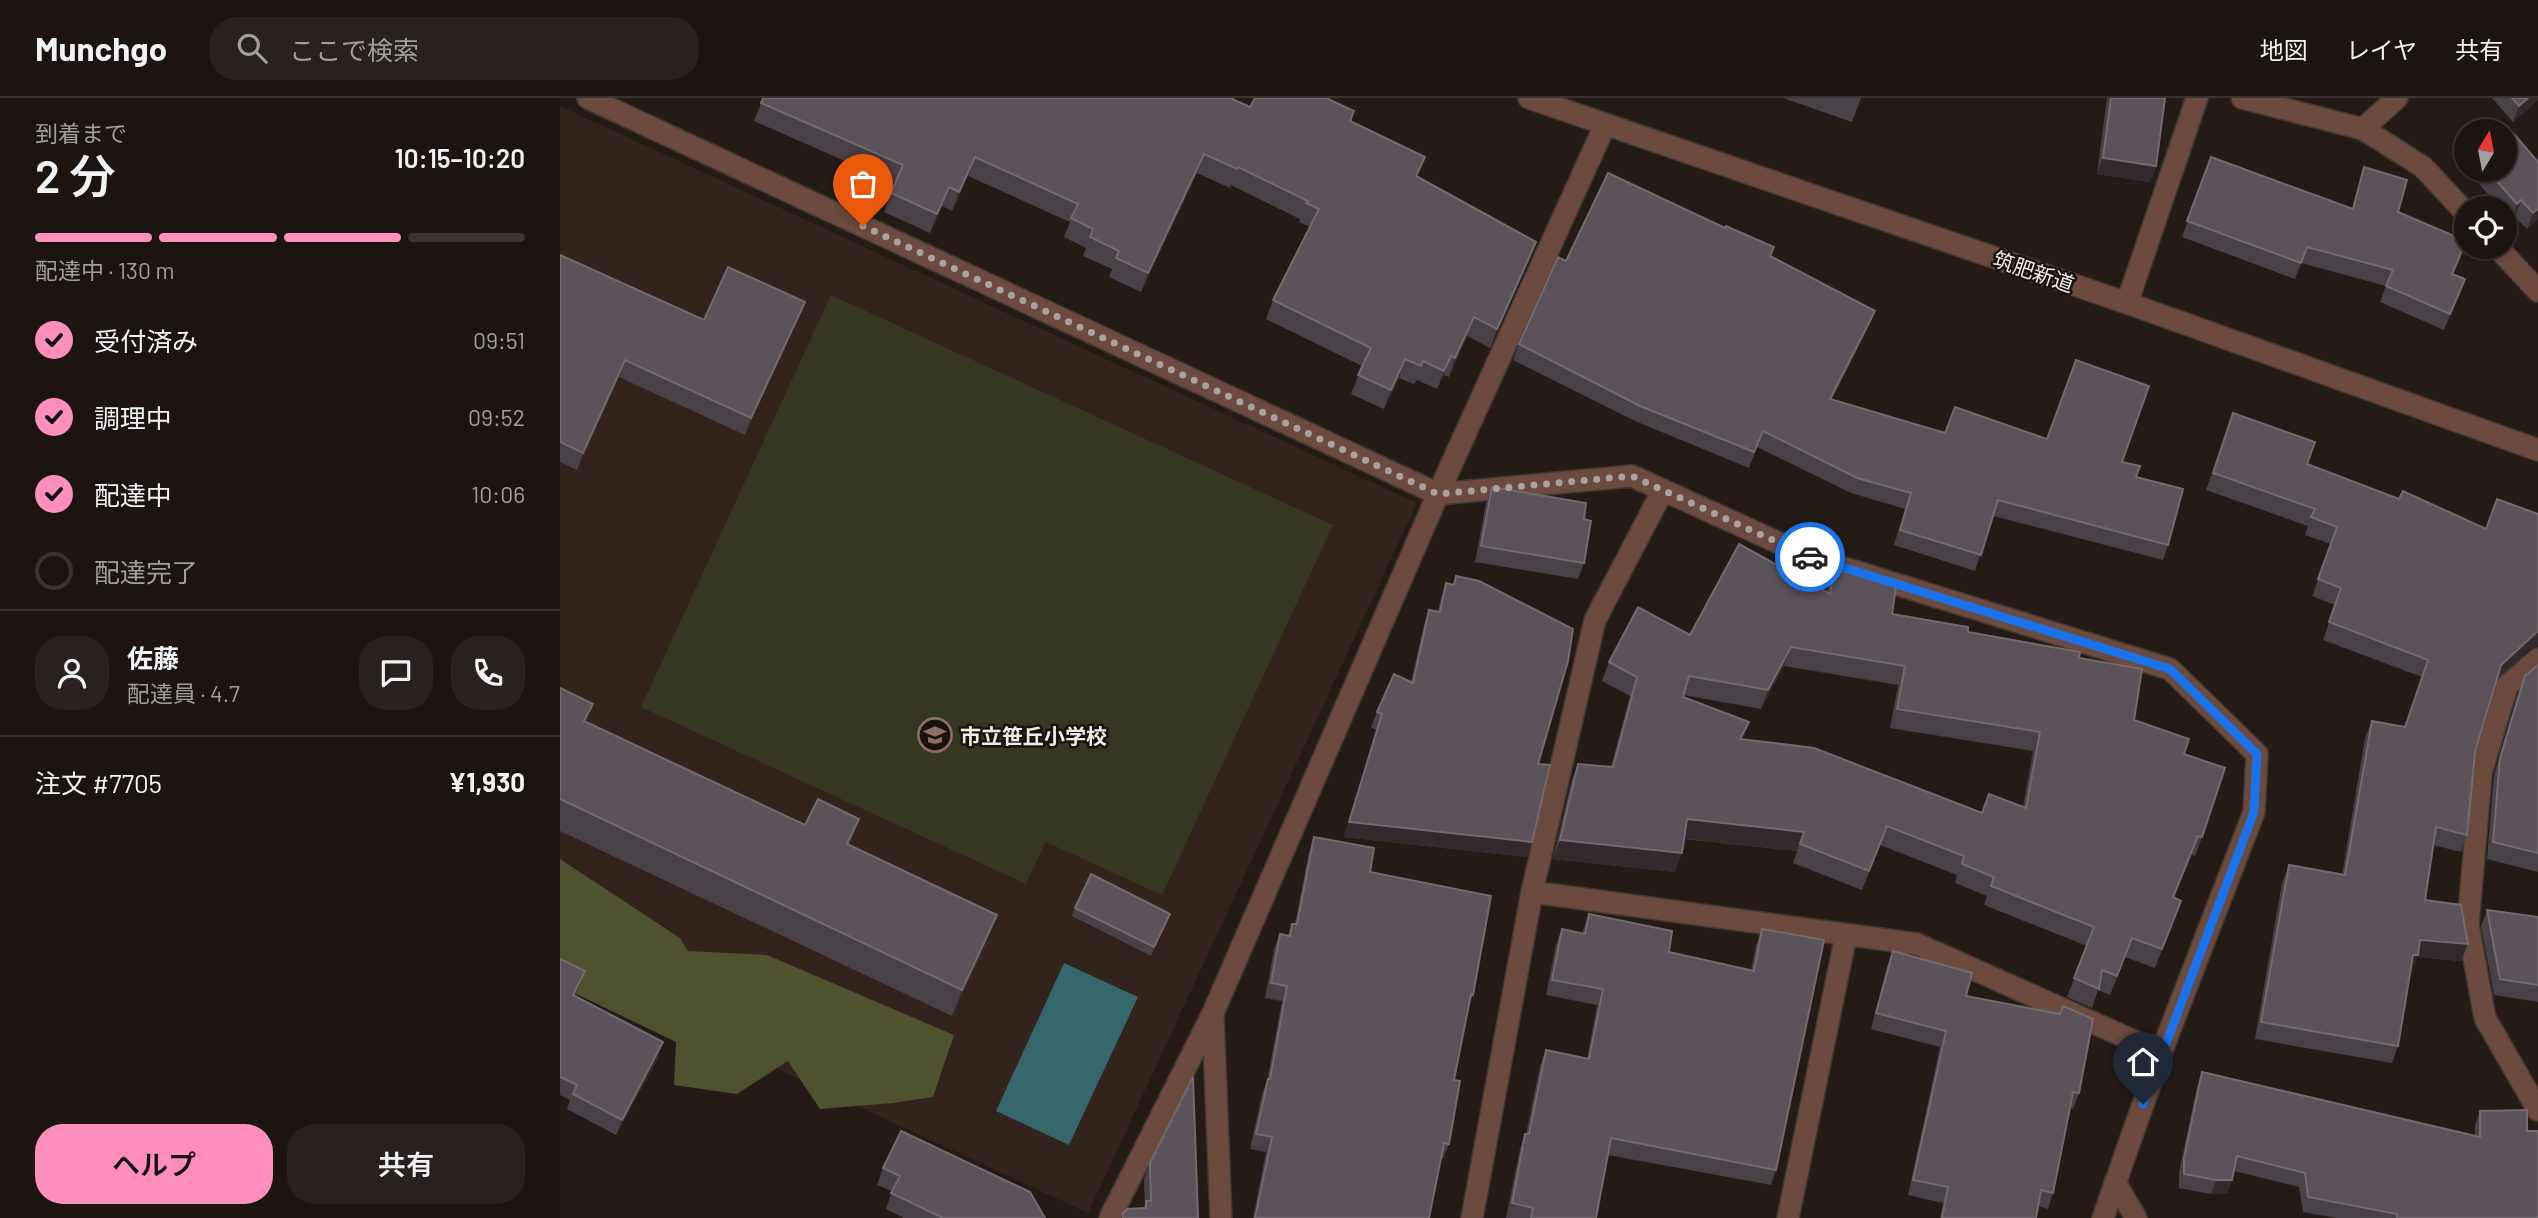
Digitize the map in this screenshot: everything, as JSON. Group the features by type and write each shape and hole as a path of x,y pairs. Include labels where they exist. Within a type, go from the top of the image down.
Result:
{"street":[{"path":"587,98 1438,494 1632,476 1812,558 2170,669 2257,754 2254,812 2161,1053 2103,1218"},
{"name":"筑肥新道","path":"1529,98 2127,303 2538,450"},
{"path":"2127,303 2197,98"},
{"path":"2242,98 2363,129 2423,167 2454,200"},
{"path":"2363,129 2397,98"},
{"path":"1110,1218 1213,1013 1438,494 1605,125"},
{"path":"2508,259 2538,291"},
{"path":"1472,1218 1532,892 1595,620 1663,490"},
{"path":"2538,659 2507,686 2482,773 2468,925 2485,1018 2538,1111"},
{"path":"1532,892 1917,944 2161,1053"},
{"path":"1788,1218 1846,935"},
{"path":"1213,1013 1221,1218"},
{"path":"2115,1182 2136,1218"}],"shaded area":[{"name":"市立笹丘小学校","path":"560,106 1417,503 1088,1213 560,968"}],"green space":[{"path":"831,295 1333,525 1162,895 1046,842 1026,884 641,707"},
{"path":"560,859 680,938 688,951 767,955 954,1035 933,1097 820,1109 788,1061 737,1094 674,1085 676,1042 560,986"}],"water":[{"path":"1064,963 1138,997 1069,1145 996,1111"}],"building":[{"path":"763,98 1230,98 1250,107 1255,98 1326,98 1354,111 1350,121 1425,157 1416,176 1536,242 1497,329 1474,317 1455,358 1451,356 1444,371 1423,361 1421,366 1405,359 1391,390 1358,375 1371,348 1273,300 1319,209 1238,167 1237,169 1204,154 1148,273 1116,258 1119,251 1090,237 1093,229 1071,218 1078,204 975,157 959,192 949,187 937,214 891,193 903,165 761,103"},
{"path":"2111,98 2165,98 2156,166 2103,158"},
{"path":"2512,98 2528,98 2519,106"},
{"path":"2517,138 2538,162 2538,209 2533,213 2521,200 2517,204 2517,196 2510,196 2498,182 2517,182"},
{"path":"2211,157 2353,209 2364,167 2407,180 2398,212 2454,236 2454,259 2458,259 2452,274 2465,279 2450,314 2386,286 2393,270 2307,247 2301,263 2187,221"},
{"path":"1608,173 1725,228 1726,226 1774,247 1770,256 1875,311 1830,399 1945,433 1955,407 2047,439 2076,360 2149,386 2122,462 2140,466 2136,477 2183,489 2168,545 1998,500 1981,555 1900,530 1911,493 1857,478 1763,431 1754,452 1640,406 1519,344 1558,257 1566,261"},
{"path":"560,255 704,320 728,267 805,302 751,418 625,360 583,453 560,442"},
{"path":"2233,413 2315,442 2307,464 2399,499 2403,491 2486,529 2497,499 2538,514 2538,631 2501,665 2475,752 2467,835 2436,827 2425,900 2461,905 2468,944 2420,940 2418,955 2413,955 2398,1046 2261,1022 2289,865 2345,875 2372,721 2405,727 2428,660 2329,622 2341,588 2318,579 2337,527 2311,517 2315,509 2213,473"},
{"path":"1492,487 1586,503 1584,519 1591,521 1584,563 1481,546"},
{"path":"1739,544 1830,594 1834,570 1897,580 1892,614 1968,627 1968,632 2080,652 2079,658 2142,669 2134,720 2189,739 2184,754 2225,768 2202,837 2198,836 2173,897 2181,901 2162,949 2132,938 2117,976 2102,970 2099,989 2074,978 2094,927 1991,886 1994,877 1962,864 1964,856 1887,826 1869,871 1800,844 1804,832 1687,819 1682,853 1560,840 1578,764 1613,767 1637,677 1609,662 1638,607 1690,635","holes":["1791,647 1905,666 1897,709 2040,732 2026,808 1989,794 1982,813 1814,748 1740,739 1749,722 1683,697 1689,676 1768,690"]},
{"path":"1456,576 1479,581 1573,629 1568,661 1538,764 1550,765 1532,842 1349,822 1382,714 1377,712 1394,674 1413,683 1429,610 1440,612 1446,583 1454,585"},
{"path":"2538,665 2538,853 2493,842 2500,758 2525,676"},
{"path":"560,688 593,704 584,721 805,825 818,799 859,819 847,844 997,915 962,990 560,799"},
{"path":"1314,837 1374,848 1370,872 1491,896 1454,1080 1460,1081 1449,1144 1444,1143 1429,1218 1255,1218 1272,1137 1256,1134 1270,1079 1287,986 1271,983 1280,934 1290,936 1292,924 1297,924"},
{"path":"1091,874 1170,914 1154,947 1075,908"},
{"path":"2487,910 2538,917 2538,985 2500,979"},
{"path":"1589,914 1672,931 1669,952 1754,971 1762,929 1824,940 1776,1170 1611,1138 1596,1218 1531,1218 1533,1208 1512,1203 1525,1134 1529,1134 1546,1050 1589,1059 1603,989 1552,980 1562,929 1585,934"},
{"path":"1893,951 1972,973 1966,996 2060,1014 2063,1006 2093,1019 2079,1093 2073,1092 2053,1193 2041,1190 2036,1218 1942,1218 1948,1187 1913,1180 1946,1031 1876,1013"},
{"path":"560,959 585,971 573,995 663,1042 622,1120 573,1094 577,1085 560,1077"},
{"path":"2202,1072 2480,1137 2480,1111 2527,1110 2527,1131 2538,1131 2538,1218 2397,1218 2397,1214 2308,1197 2305,1173 2237,1156 2232,1180 2184,1174 2184,1158"},
{"path":"1193,1077 1198,1218 1123,1218 1127,1209 1146,1208 1146,1201 1151,1201 1150,1163"},
{"path":"901,1131 1030,1192 1045,1218 943,1218 891,1193 900,1176 883,1168"}],"way so far":[{"path":"863,226 1438,494 1632,476 1810,557"}],"place":[{"name":"市立笹丘小学校","path":"935,735"}],"route":[{"path":"1810,557 2170,669 2257,754 2254,812 2143,1104"}]}
